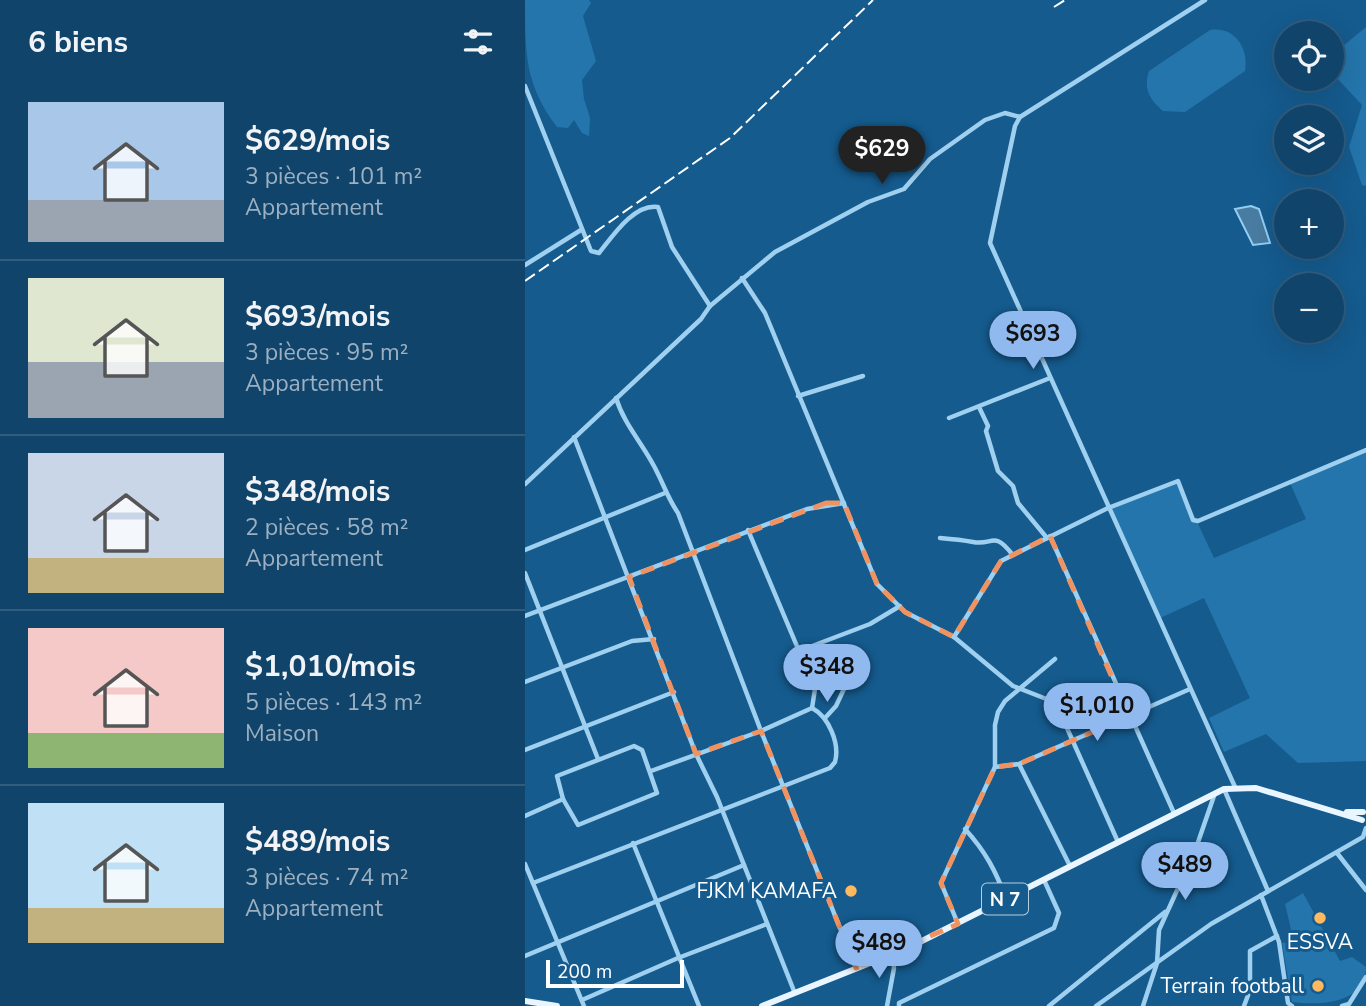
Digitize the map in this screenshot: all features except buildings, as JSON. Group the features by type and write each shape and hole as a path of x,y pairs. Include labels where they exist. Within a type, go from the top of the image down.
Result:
{"main road":[{"name":"N 7","path":"762,1006 794,991 892,955 958,924 1224,789 1257,789 1365,819"},
{"path":"525,1001 557,1006"}],"street":[{"path":"1205,0 1020,117 1006,162 990,243 1235,787"},
{"path":"525,86 591,251 596,254 619,228 639,211 652,206 658,207 671,247 710,306"},
{"path":"525,484 701,319 710,306 775,252 868,202 886,198 904,189 930,159 985,120 1005,113 1020,117"},
{"path":"525,265 581,230"},
{"path":"742,278 765,313 877,584 900,606 954,636 1013,686 1049,700 1058,708 1118,842"},
{"path":"798,396 863,376"},
{"path":"949,418 1050,378"},
{"path":"616,398 624,421 658,474 664,493 678,513 761,731 856,968"},
{"path":"979,407 988,426 986,431 998,471 1013,486 1019,503 1049,537 1174,813"},
{"path":"574,437 654,639 696,754 794,991"},
{"path":"954,636 1001,561 1108,508 1178,481 1193,520 1198,521 1366,450"},
{"path":"525,550 664,493"},
{"path":"525,616 748,530 826,503 843,503"},
{"path":"748,530 815,689 812,708"},
{"path":"940,538 977,543 991,539 1003,542 1012,554"},
{"path":"525,573 598,759"},
{"path":"799,651 870,624 900,606"},
{"path":"525,682 632,641 654,639"},
{"path":"825,718 836,706 858,659"},
{"path":"958,924 941,883 995,767 995,725 998,712 1019,688 1055,659"},
{"path":"995,767 1019,764 1190,689"},
{"path":"525,750 674,692"},
{"path":"651,771 761,731 812,708"},
{"path":"533,883 829,768 835,762 836,750 825,718 812,708"},
{"path":"634,746 642,750 657,789 654,796 584,824 576,823 563,799 557,776 598,759 634,746"},
{"path":"1019,764 1070,866"},
{"path":"1224,789 1268,891"},
{"path":"1143,1006 1157,963 1159,930 1195,851 1215,793"},
{"path":"525,816 563,799"},
{"path":"1096,1006 1211,925 1363,837 1365,819"},
{"path":"965,829 990,861 1006,899"},
{"path":"633,843 699,1006"},
{"path":"1337,853 1366,890"},
{"path":"525,864 583,1003 678,958 767,924"},
{"path":"525,956 744,865"},
{"path":"892,955 894,968 887,1004 898,1006 899,1003 1054,928 1059,914 1044,880"},
{"path":"1261,895 1277,936 1289,1005"},
{"path":"1048,1006 1167,910"},
{"path":"1244,1006 1250,990 1250,951 1277,936"},
{"path":"1342,1006 1349,1004 1366,977"}],"highlighted area":[{"path":"826,503 844,503 877,584 905,612 954,637 1001,561 1050,536 1129,716 1019,764 995,767 941,883 958,924 856,968 761,731 696,754 629,577"}],"shaded area":[{"path":"525,0 589,0 591,3 583,16 596,61 582,80 590,118 589,136 582,133 574,120 568,128 557,127 538,97 529,68 525,36"},
{"path":"1366,27 1366,186 1362,185 1349,147 1362,105 1344,86 1344,45"},
{"path":"1210,30 1233,35 1245,55 1245,71 1185,112 1163,111 1149,94 1149,71"},
{"path":"1251,206 1259,209 1270,243 1253,245 1235,209"},
{"path":"1366,450 1366,761 1298,763 1266,734 1224,752 1209,718 1250,698 1204,598 1158,619 1108,508 1178,481 1214,558 1306,519 1290,483"},
{"path":"1303,893 1340,961 1352,957 1366,967 1359,988 1340,1000 1292,1002 1282,943 1294,942 1285,904"}],"railway":[{"path":"525,281 730,138 873,0"},
{"path":"1054,7 1065,0"}],"place":[{"name":"FJKM KAMAFA","path":"851,891"},
{"name":"ESSVA","path":"1320,918"},
{"name":"Terrain football","path":"1318,986"}]}
